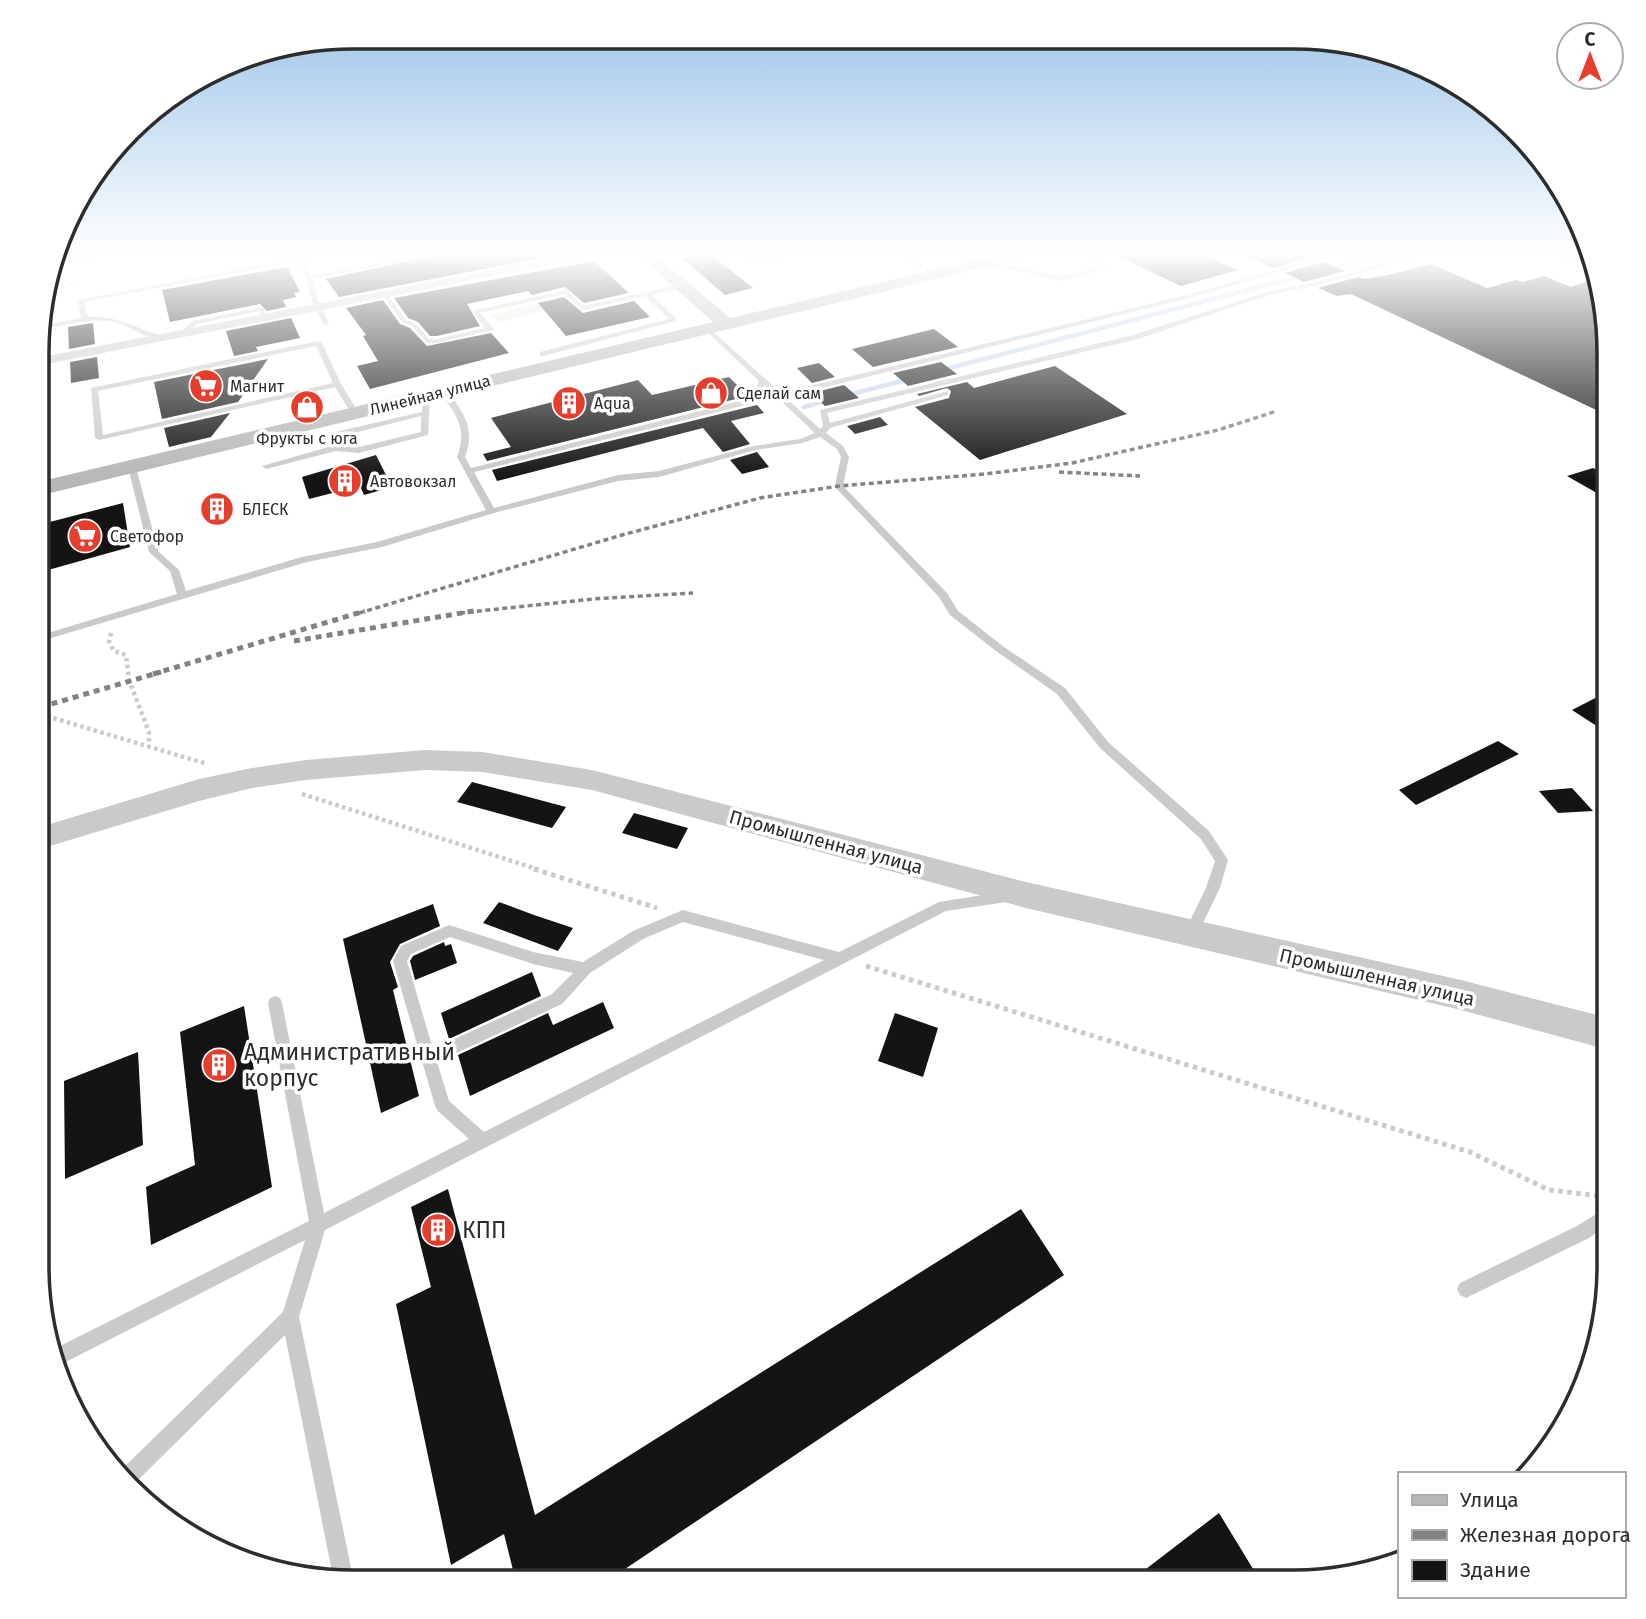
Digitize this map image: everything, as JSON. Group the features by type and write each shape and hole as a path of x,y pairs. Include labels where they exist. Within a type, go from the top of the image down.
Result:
{"main road":[{"name":"Линейная улица","path":"49,486 355,413 432,400 610,345 703,329"}],"street":[{"path":"49,360 198,329"},
{"name":"Промышленная улица","path":"49,835 199,790 252,778 306,770 425,760 482,762 592,780 1026,895 1461,995 1597,1031"}],"lane":[{"path":"134,329 159,338"},
{"path":"417,329 426,341 491,329"},
{"path":"543,354 610,345 617,333 636,329"},
{"path":"707,329 779,396 824,430 840,448 845,457 839,486 943,595 954,613 1061,691 1104,745 1205,835 1222,860 1213,888 1191,933"},
{"path":"779,396 1060,329"},
{"path":"824,430 822,412 1161,329"},
{"path":"337,384 99,438 94,390 318,343 337,384 355,413"},
{"path":"469,471 755,400 763,381"},
{"path":"49,635 305,559 379,545 491,511 618,478 659,474 754,448 802,441 824,430 945,393"},
{"path":"432,400 468,429 467,443 461,457 491,511"},
{"path":"336,448 338,434 432,400"},
{"path":"266,466 336,448 359,450 425,433 432,400"},
{"path":"132,467 154,552 174,570 182,595"},
{"path":"62,1355 944,906 1026,895"},
{"path":"429,1058 557,999 585,969 638,935 683,916 841,959"},
{"path":"483,1141 443,1105 400,961 405,950 449,932 533,958 585,969"},
{"path":"275,1003 318,1225 290,1317 341,1569"},
{"path":"1466,1289 1583,1232 1597,1222"},
{"path":"131,1473 290,1317"}],"path":[{"path":"113,615 109,641 114,651 126,655 129,680 149,732 149,747"},
{"path":"49,717 252,778"},
{"path":"291,791 683,916"},
{"path":"841,959 1470,1152 1549,1190 1597,1196"}],"building":[{"path":"68,329 94,329 95,344 69,349"},
{"path":"296,329 300,338 256,347 258,351 234,356 226,331"},
{"path":"361,329 411,329 427,346 491,333 509,353 370,389 357,366 378,361 363,336 366,335"},
{"path":"424,329 469,329 437,336 430,336"},
{"path":"560,329 599,329 566,336"},
{"path":"934,329 958,347 873,367 852,349"},
{"path":"1424,329 1596,329 1597,410"},
{"path":"97,357 99,378 71,383 70,362"},
{"name":"Магнит","path":"268,359 238,402 162,419 154,382"},
{"path":"941,362 957,374 908,386 893,373"},
{"path":"819,363 835,377 812,383 797,368"},
{"path":"1055,366 1127,414 980,460 915,407 949,398 951,391 947,388 919,396 917,394 967,382 974,388"},
{"path":"729,377 748,396 487,461 483,454 511,447 491,418 638,380 652,395"},
{"path":"844,385 859,398 825,406 812,393"},
{"path":"757,405 764,413 731,421 750,444 723,452 703,428 497,481 492,470"},
{"path":"230,413 211,437 169,447 164,428"},
{"path":"880,417 888,425 855,434 847,426"},
{"path":"757,452 769,467 742,474 730,460"},
{"name":"Автовокзал","path":"376,455 392,487 364,495 360,486 309,499 302,477"},
{"path":"1593,468 1597,470 1597,493 1567,476"},
{"name":"Светофор","path":"123,503 130,547 49,570 49,522"},
{"path":"1597,697 1597,726 1572,710"},
{"path":"1498,741 1519,754 1416,805 1399,790"},
{"path":"472,782 566,807 552,828 457,802"},
{"path":"1572,788 1593,811 1558,813 1539,791"},
{"path":"634,813 688,828 677,849 622,833"},
{"path":"499,902 573,928 558,951 483,923"},
{"path":"433,904 440,926 400,944 390,962 398,987 393,990 419,1096 381,1113 343,939"},
{"path":"444,942 445,946 451,944 457,963 415,980 410,961 413,956"},
{"path":"532,972 541,996 449,1039 441,1013"},
{"path":"603,1002 614,1028 470,1096 458,1055 548,1013 553,1025"},
{"path":"244,1006 272,1187 151,1245 146,1187 195,1165 180,1032"},
{"path":"895,1013 938,1028 923,1077 878,1061"},
{"path":"138,1052 143,1145 65,1179 64,1081"},
{"path":"448,1189 535,1515 1021,1209 1064,1275 623,1570 513,1570 504,1534 451,1565 396,1304 431,1287 411,1207"},
{"path":"1219,1513 1254,1570 1145,1570"}],"waterway":[{"path":"942,370 1100,329"},
{"path":"844,396 913,378"},
{"path":"804,407 831,399"}],"railway":[{"path":"359,613 622,535 760,498 839,486 985,474 1072,463 1218,430 1277,411"},
{"path":"1059,472 1140,476"},
{"path":"465,612 593,599 693,593"},
{"path":"153,674 365,611"},
{"path":"465,612 474,611"},
{"path":"294,641 465,612"},
{"path":"460,613 465,612"},
{"path":"49,705 161,672"}],"place":[{"name":"Магнит","path":"206,386"},
{"name":"Сделай сам","path":"711,393"},
{"name":"Aqua","path":"569,403"},
{"name":"Фрукты с юга","path":"307,407"},
{"name":"Автовокзал","path":"345,481"},
{"name":"БЛЕСК","path":"217,509"},
{"name":"Светофор","path":"85,536"},
{"name":"Административный корпус","path":"219,1065"},
{"name":"КПП","path":"438,1230"}]}
